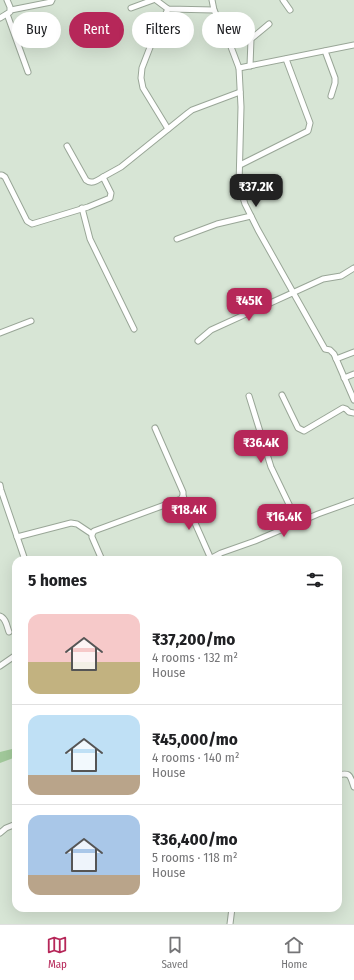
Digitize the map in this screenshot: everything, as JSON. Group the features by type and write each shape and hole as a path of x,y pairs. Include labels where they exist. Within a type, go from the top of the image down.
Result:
{"street":[{"path":"8,0 9,12 28,72"},
{"path":"0,18 9,12 51,2 52,0"},
{"path":"130,8 155,0 168,9 214,10"},
{"path":"212,0 214,10 228,39 239,68 241,107 239,185 244,204 325,349 330,350 334,354 354,400"},
{"path":"283,0 290,10"},
{"path":"168,9 154,37 142,68 141,78 143,88 168,129"},
{"path":"250,66 251,39 269,24"},
{"path":"239,68 354,45"},
{"path":"325,51 335,78 331,96"},
{"path":"240,165 308,131 309,129 310,123 286,59"},
{"path":"67,146 86,180 92,183 120,168 192,110 240,92"},
{"path":"0,175 5,177 27,221 32,224 110,198 111,193 103,177"},
{"path":"82,208 90,239 134,329"},
{"path":"176,239 217,224 251,216"},
{"path":"198,341 212,330 323,279 341,276 354,268"},
{"path":"0,333 31,321"},
{"path":"336,359 354,352"},
{"path":"344,378 354,374"},
{"path":"282,395 298,428 304,431 343,408 351,413 354,413"},
{"path":"249,396 271,467 298,523"},
{"path":"155,428 183,492 183,496 208,556"},
{"path":"0,486 24,556"},
{"path":"92,534 94,531 181,500 183,496"},
{"path":"215,556 354,501"},
{"path":"17,537 71,523 77,524 92,534 100,556"},
{"path":"0,616 4,619 9,632"},
{"path":"0,666 12,658"},
{"path":"342,773 348,774 354,787"},
{"path":"0,833 12,826"},
{"path":"230,924 232,912"}],"shaded area":[{"path":"12,749 12,758 0,763 0,752"}]}
